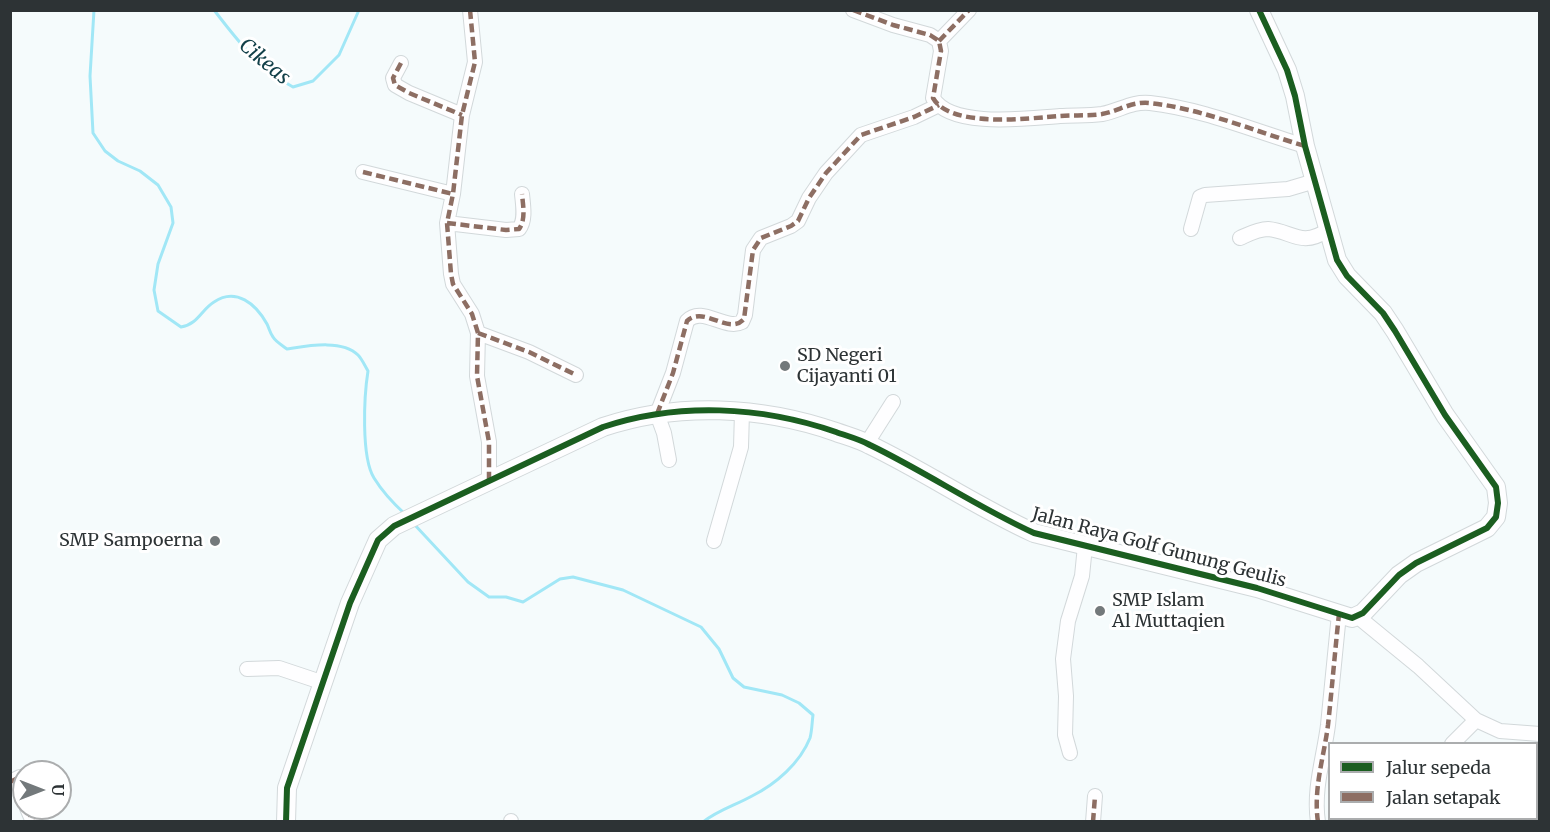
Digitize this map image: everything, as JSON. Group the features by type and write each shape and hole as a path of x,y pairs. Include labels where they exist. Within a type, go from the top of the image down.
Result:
{"main road":[{"path":"1259,10 1287,70 1305,146 1340,267 1383,313 1445,415 1496,487 1498,503 1496,517 1487,528 1416,563 1399,574 1363,613 1348,615"},
{"name":"Jalan Raya Golf Gunung Geulis","path":"286,822 286,788 350,603 378,540 394,526 603,427 621,421 689,411 742,412 796,420 867,443 1034,533 1182,568 1348,615"}],"street":[{"path":"470,10 475,62 462,115 453,194 447,223 450,274 453,284 472,314 478,333 477,376 489,442 489,481"},
{"path":"853,10 893,25 930,35 939,41 941,51 933,98 939,105 958,114 996,121 1087,116 1115,111 1132,104 1148,103 1198,113 1305,146"},
{"path":"939,41 969,10"},
{"path":"401,63 393,78 395,85 462,115"},
{"path":"669,460 664,433 657,414 674,373 687,321 696,316 705,316 734,325 739,324 744,319 753,250 760,238 798,221 809,198 826,173 861,135 914,117 939,105"},
{"path":"363,172 453,194"},
{"path":"1191,229 1200,197 1205,195 1288,189 1315,181"},
{"path":"447,223 506,230 519,229 523,218 522,194"},
{"path":"1240,238 1265,229 1302,238 1328,230"},
{"path":"478,333 529,352 576,375"},
{"path":"867,443 893,402"},
{"path":"714,541 741,447 742,412"},
{"path":"1070,753 1065,735 1066,696 1062,659 1068,621 1082,576 1085,546"},
{"path":"1318,822 1316,804 1348,615 1418,666 1476,720 1500,731 1539,734"},
{"path":"247,669 279,668 324,683"},
{"path":"1454,742 1476,720"},
{"path":"1093,822 1095,796"}],"waterway":[{"path":"94,10 90,76 93,133 105,151 118,161 140,171 158,185 171,207 173,223 158,264 154,290 158,311 181,327 192,323 214,302 230,296 238,297 257,310 274,339 287,349 334,345 351,350 358,355 368,371 365,395 365,442 370,468 381,488 405,514"},
{"name":"Cikeas","path":"214,10 259,63 293,87 313,81 339,55 359,10"},
{"path":"413,523 468,582 489,597 506,597 523,602 560,579 573,577 623,590 701,627 719,649 733,678 744,687 782,695 799,703 813,715 812,729 806,747 786,772 761,791 703,822"}],"marked path":[{"path":"470,10 475,62 462,115 453,194 447,223 453,284 472,314 478,333 477,376 489,442 489,481"},
{"path":"853,10 893,25 930,35 939,41 941,51 933,98 942,108 956,114 992,119 1092,115 1108,113 1137,103 1150,103 1209,115 1305,146"},
{"path":"939,41 969,10"},
{"path":"401,63 393,78 395,85 462,115"},
{"path":"657,414 673,373 687,321 701,316 731,324 744,319 753,250 761,238 798,221 809,198 826,173 861,135 914,117 939,105"},
{"path":"363,172 453,194"},
{"path":"447,223 506,230 519,229 523,217 522,194"},
{"path":"478,333 529,352 576,375"},
{"path":"1318,822 1318,785 1328,725 1339,614"},
{"path":"1093,822 1095,796"}],"cycle path":[{"path":"286,822 287,788 350,603 378,540 394,526 603,427 631,419 660,414 720,410 749,412 808,423 866,443 1034,533 1257,588 1352,618 1363,613 1399,575 1416,563 1487,528 1496,517 1498,503 1496,487 1445,415 1383,313 1347,276 1337,260 1305,146 1287,70 1259,10"}],"place":[{"name":"SD Negeri Cijayanti 01","path":"785,366"},
{"name":"SMP Sampoerna","path":"215,541"},
{"name":"SMP Islam Al Muttaqien","path":"1100,611"}]}
